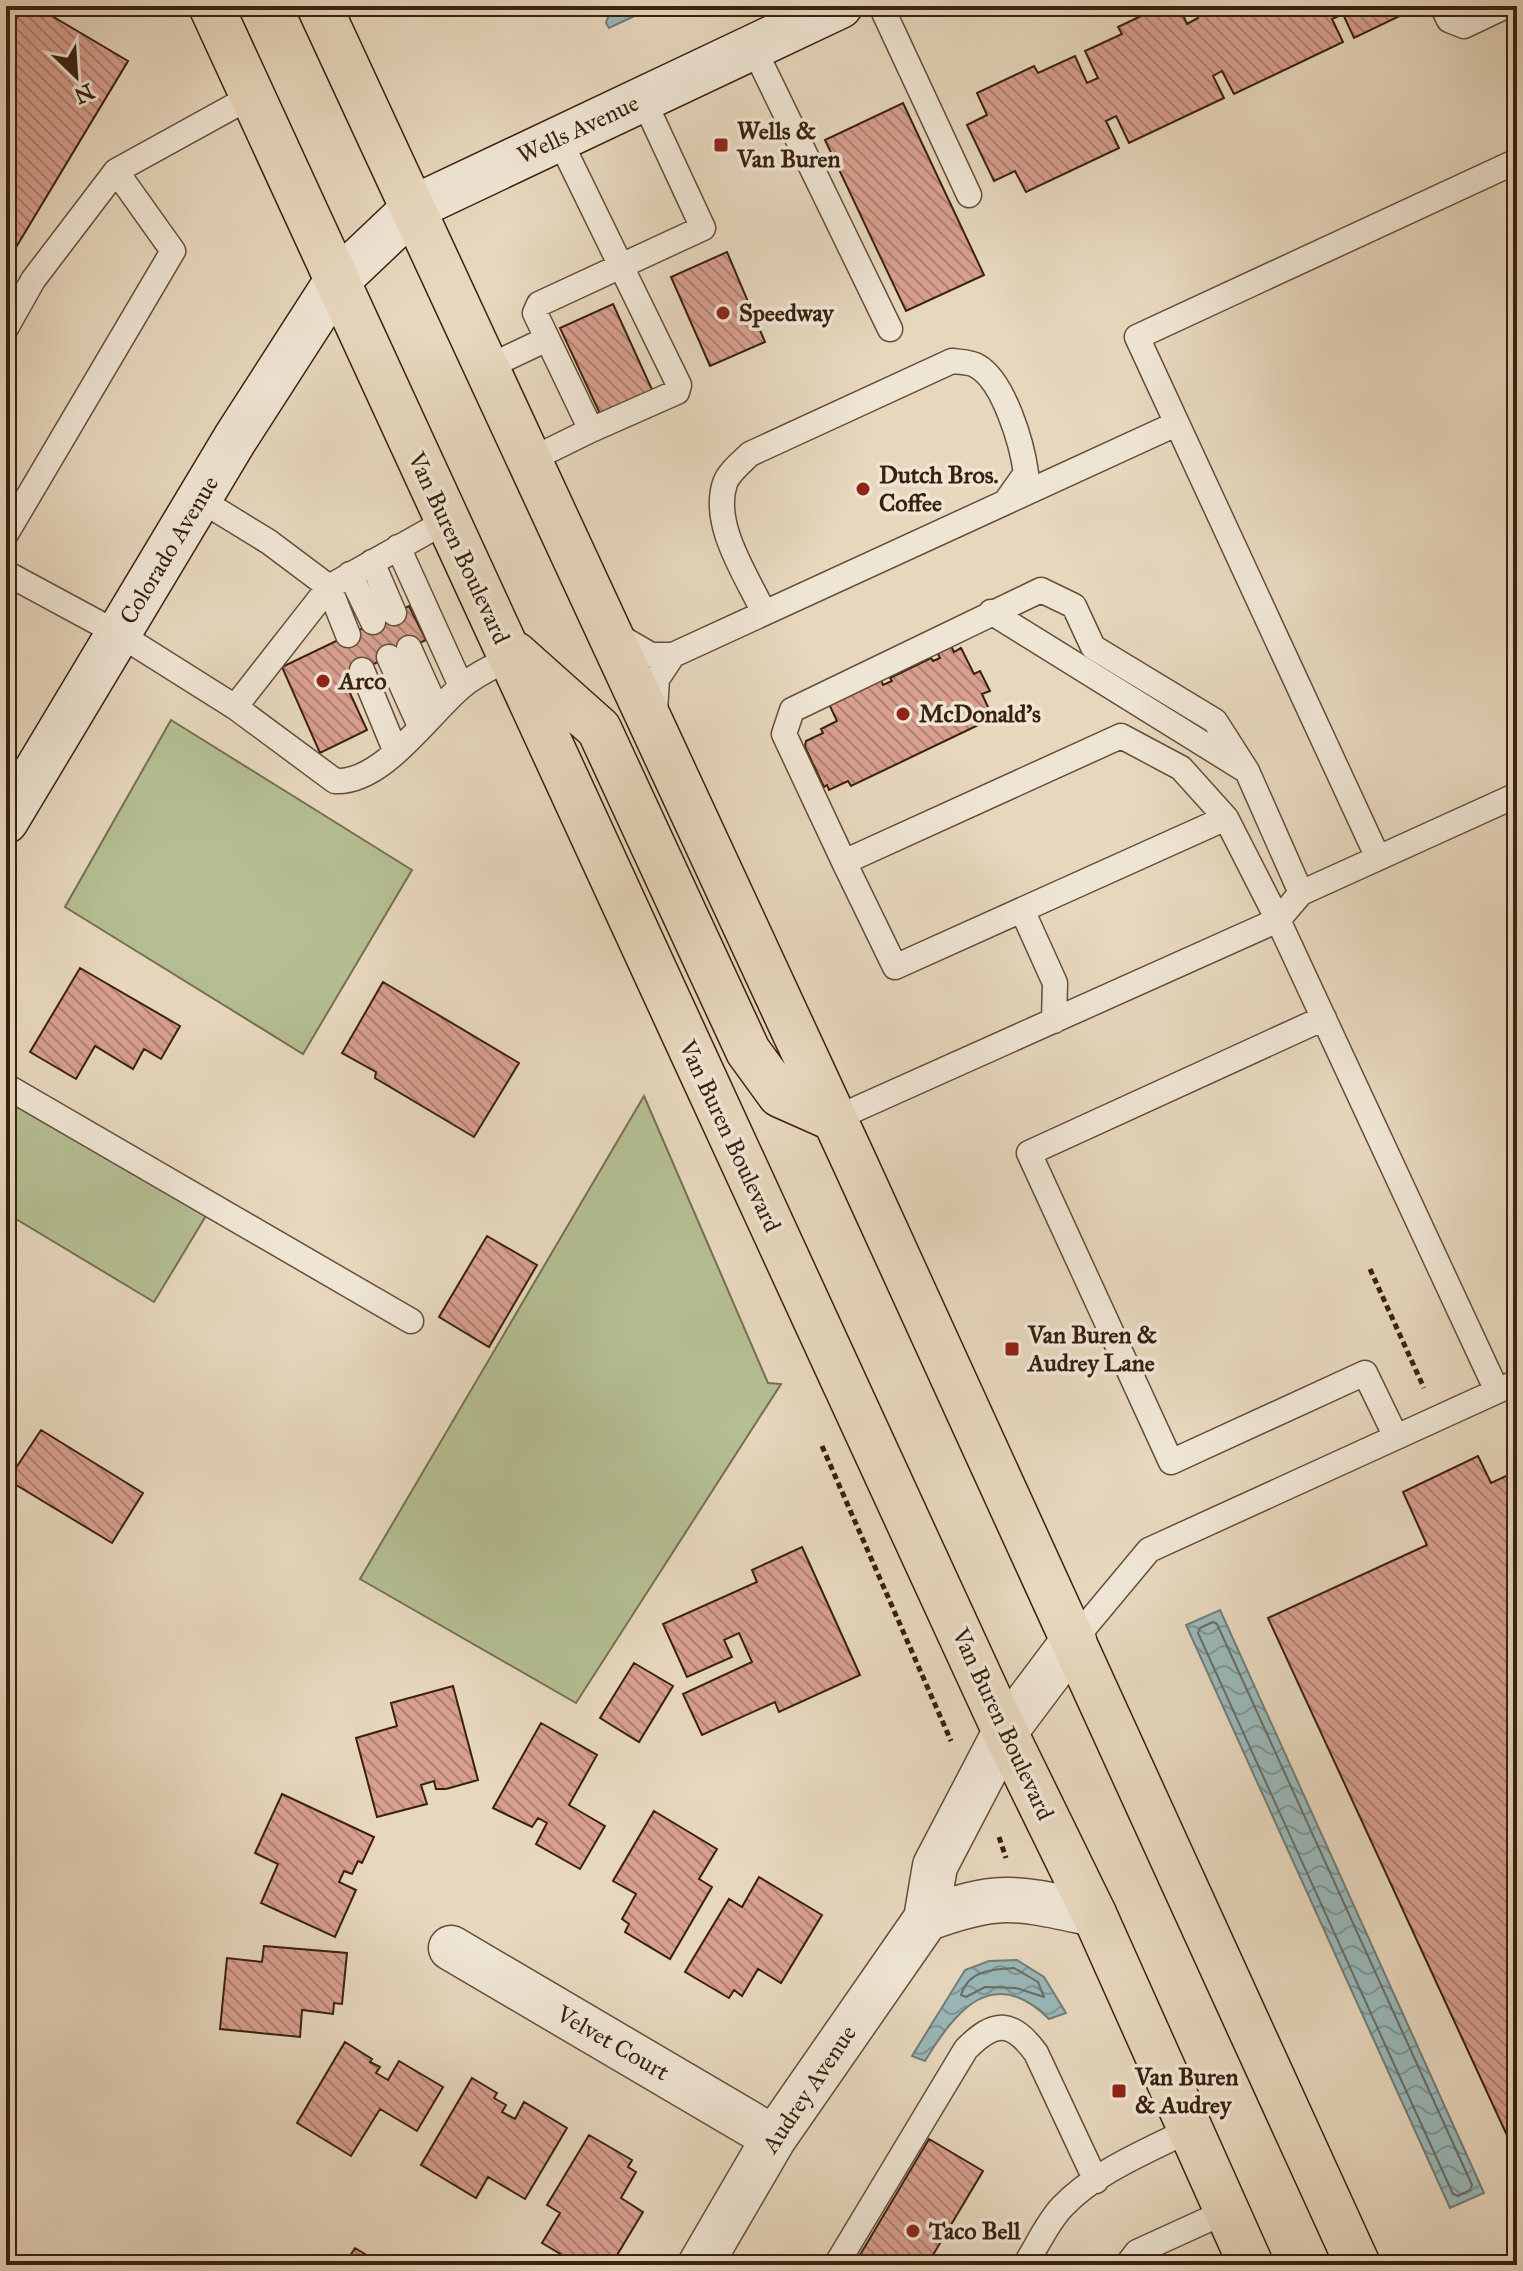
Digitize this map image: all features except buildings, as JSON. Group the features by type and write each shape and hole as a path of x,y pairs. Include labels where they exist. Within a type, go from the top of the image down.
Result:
{"main road":[{"name":"Van Buren Boulevard","path":"211,6 1005,1732 1094,1914 1251,2265"},
{"path":"319,6 656,730 1358,2265"},
{"path":"506,650 599,729 748,1051 780,1095 834,1119"}],"street":[{"name":"Wells Avenue","path":"336,282 415,207 753,47 818,11"},
{"name":"Colorado Avenue","path":"6,821 199,499 336,282"},
{"name":"Audrey Avenue","path":"709,2262 774,2138 926,1919 935,1866 1005,1732 1074,1640"},
{"path":"926,1919 993,1898 1021,1898 1094,1914"},
{"name":"Velvet Court","path":"451,1948 774,2138"}],"lane":[{"path":"881,6 969,195"},
{"path":"1442,6 1449,20 1464,26 1506,6"},
{"path":"753,47 890,329"},
{"path":"6,328 33,280 116,171 252,96"},
{"path":"591,430 535,313 539,304 703,228 643,99"},
{"path":"530,460 677,392 679,385 559,139"},
{"path":"1378,858 1137,337 1517,161"},
{"path":"6,534 173,251 116,171"},
{"path":"488,367 547,339"},
{"path":"764,613 729,537 721,504 726,479 750,454 952,361 976,365 993,382 1022,443 1026,473 1006,502"},
{"path":"610,631 651,655 673,655 1176,424"},
{"path":"199,499 269,542 329,587 348,635"},
{"path":"235,707 329,587 446,521"},
{"path":"398,547 461,686"},
{"path":"350,574 384,618 372,562"},
{"path":"6,573 119,634 235,707 335,781 351,782 373,773 461,686 506,650"},
{"path":"1226,818 895,967 784,734 792,710 1041,590 1074,606 1093,647 1215,721 1247,771 1301,893"},
{"path":"991,612 1247,771"},
{"path":"399,652 428,718"},
{"path":"656,730 653,690 673,655"},
{"path":"362,670 395,750"},
{"path":"844,862 1121,736 1181,768 1226,818 1507,1387 1149,1550 1074,1640"},
{"path":"834,1119 1278,920 1301,893 1517,795"},
{"path":"1022,910 1055,983 1054,1021"},
{"path":"1324,1018 1029,1153 1171,1462 1365,1373 1396,1437"},
{"path":"6,1086 411,1321"},
{"path":"836,2265 966,2049 981,2034 995,2028 1009,2028 1022,2034 1036,2053 1096,2181"},
{"path":"1025,2265 1060,2209 1096,2181 1191,2129"},
{"path":"1127,2265 1137,2252 1227,2211"}],"path":[{"path":"1370,1269 1438,1418"},
{"path":"820,1441 952,1743"}],"green space":[{"path":"171,720 412,870 303,1054 65,907"},
{"path":"6,1094 207,1214 154,1302 6,1213"},
{"path":"644,1096 768,1383 781,1384 576,1703 360,1579"}],"water":[{"path":"612,6 656,6 609,28 606,23"},
{"path":"1220,1610 1484,2193 1450,2208 1186,1625"},
{"path":"1017,1960 1044,1977 1066,2013 1049,2019 1029,2003 1010,1995 993,1994 977,2000 963,2011 949,2025 925,2061 912,2056 965,1970 989,1961"}],"place":[{"name":"Wells & Van Buren","path":"721,145"},
{"name":"Speedway","path":"723,313"},
{"name":"Dutch Bros. Coffee","path":"863,489"},
{"name":"Arco","path":"323,681"},
{"name":"McDonald's","path":"903,714"},
{"name":"Van Buren & Audrey Lane","path":"1012,1349"},
{"name":"Van Buren & Audrey","path":"1119,2091"},
{"name":"Taco Bell","path":"913,2231"}]}
